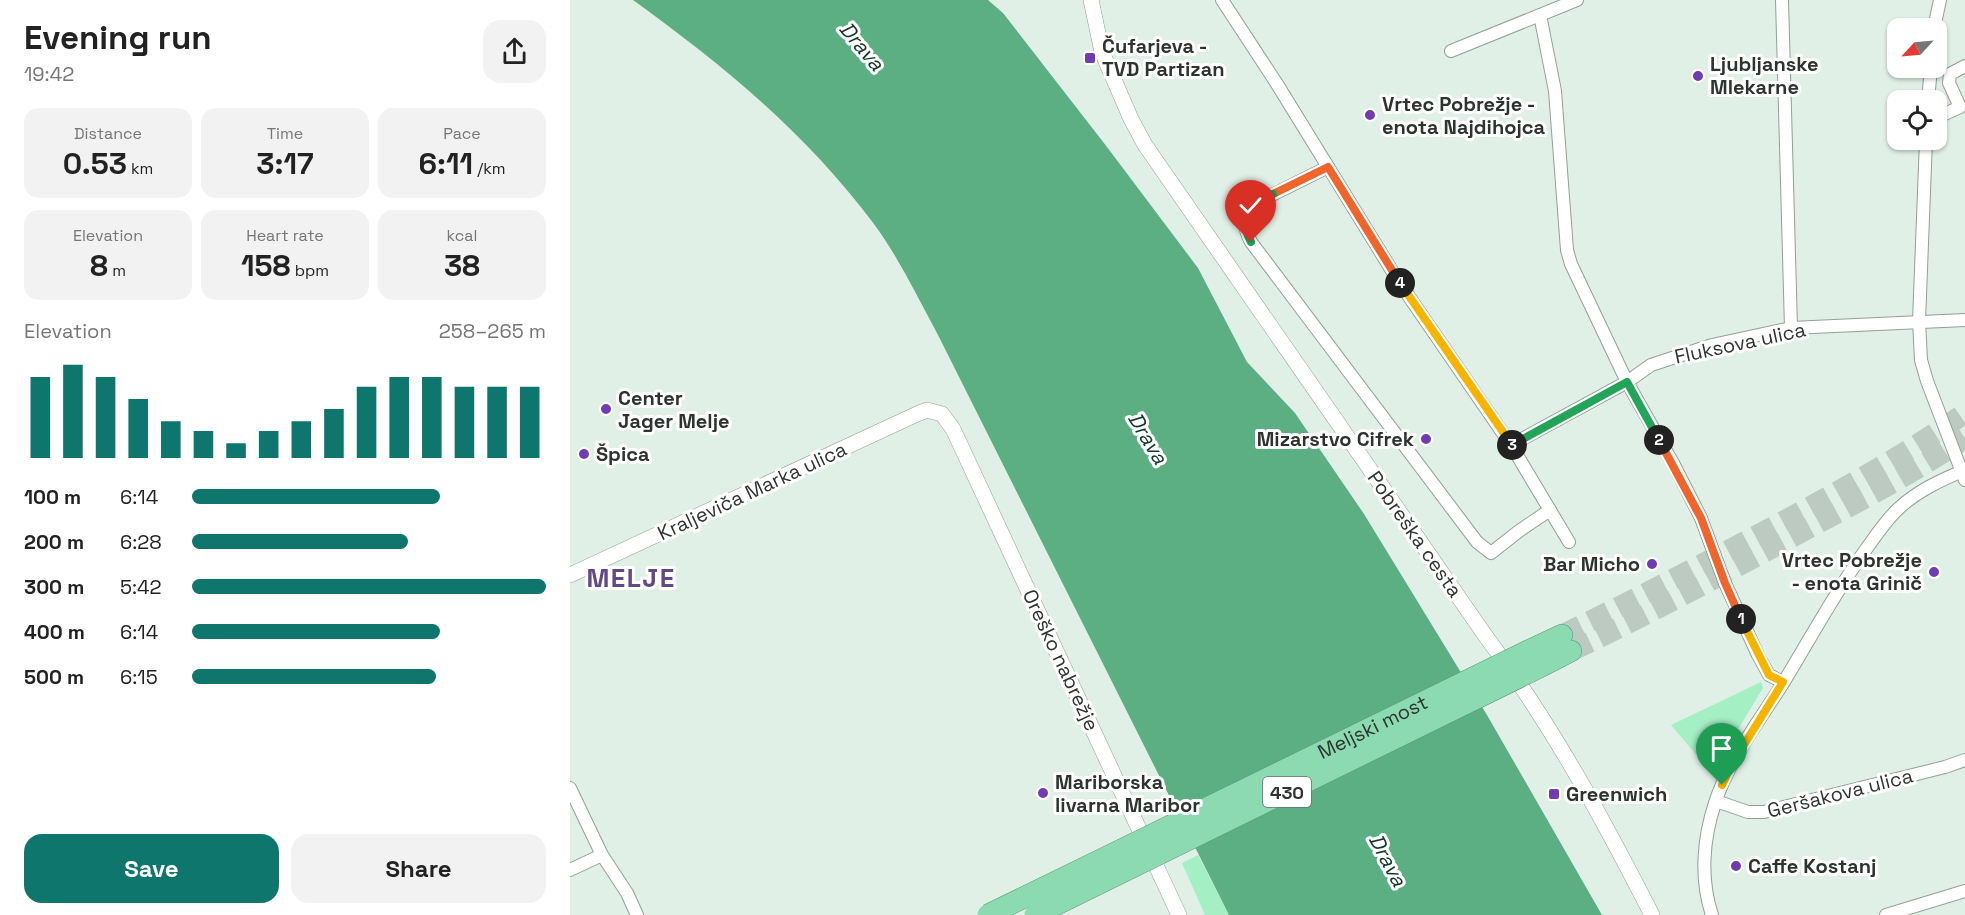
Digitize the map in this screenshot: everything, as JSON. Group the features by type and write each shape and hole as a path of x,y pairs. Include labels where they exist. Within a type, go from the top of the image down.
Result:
{"highway":[{"name":"Meljski most","path":"1035,915 1567,643"},
{"name":"Meljski most","path":"988,915 1535,659"}],"street":[{"name":"Pobreška cesta","path":"1091,0 1102,52 1126,110 1145,145 1549,726 1592,799 1652,915"},
{"path":"1222,0 1400,282 1511,445 1569,542"},
{"path":"1451,51 1577,0"},
{"path":"1782,0 1791,328"},
{"path":"1936,18 1940,0"},
{"path":"1540,15 1555,91 1567,250 1577,278 1627,382 1701,518 1725,583 1758,655 1769,675 1783,682"},
{"path":"1947,113 1960,107 1949,83 1950,74 1965,66"},
{"path":"1712,915 1705,882 1704,860 1711,818 1732,764 1850,571 1896,510 1924,489 1964,474 1924,371 1920,345 1926,150"},
{"path":"1328,167 1249,208 1244,223 1246,233 1477,542 1491,553 1550,510"},
{"name":"Fluksova ulica","path":"1511,445 1627,382 1651,365 1712,345 1791,328 1965,320"},
{"name":"Kraljeviča Marka ulica","path":"570,575 917,414 927,410 935,411"},
{"name":"Oreško nabrežje","path":"935,411 942,414 953,429 1179,915"},
{"name":"Meljski most","path":"1148,848 1510,669"},
{"name":"Geršakova ulica","path":"1716,801 1748,812 1764,812 1965,760"},
{"path":"570,788 602,855 627,893 637,915"},
{"path":"570,870 602,855"},
{"path":"1886,915 1965,891"}],"shaded area":[{"path":"1761,682 1763,688 1713,771 1710,771 1671,725"},
{"path":"1198,855 1229,915 1205,915 1182,863"}],"water":[{"name":"Drava","path":"633,0 988,0 1003,13 1198,268 1247,362 1295,413 1364,514 1487,715 1602,915 1229,915 938,335 892,250 848,191 792,131 731,76"}],"tunnel":[{"path":"1562,635 1819,502 1893,460 1965,413"},
{"path":"1571,651 1683,595 1859,501 1924,465 1965,438"}],"place":[{"name":"Čufarjeva - TVD Partizan","path":"1090,58"},
{"name":"Ljubljanske Mlekarne","path":"1698,76"},
{"name":"Vrtec Pobrežje - enota Najdihojca","path":"1370,115"},
{"name":"Center Jager Melje","path":"606,409"},
{"name":"Mizarstvo Cifrek","path":"1426,439"},
{"name":"Špica","path":"584,454"},
{"name":"Bar Micho","path":"1652,564"},
{"name":"Vrtec Pobrežje - enota Grinič","path":"1934,572"},
{"name":"Mariborska livarna Maribor","path":"1043,793"},
{"name":"Greenwich","path":"1554,794"},
{"name":"Caffe Kostanj","path":"1736,866"}],"district":[{"name":"MELJE","path":"631,578"}],"route":[{"path":"1251,242 1244,223 1249,208 1328,167 1400,282 1511,445 1627,382 1701,518 1725,583 1764,668 1769,675 1783,682 1732,764 1722,785"}]}
